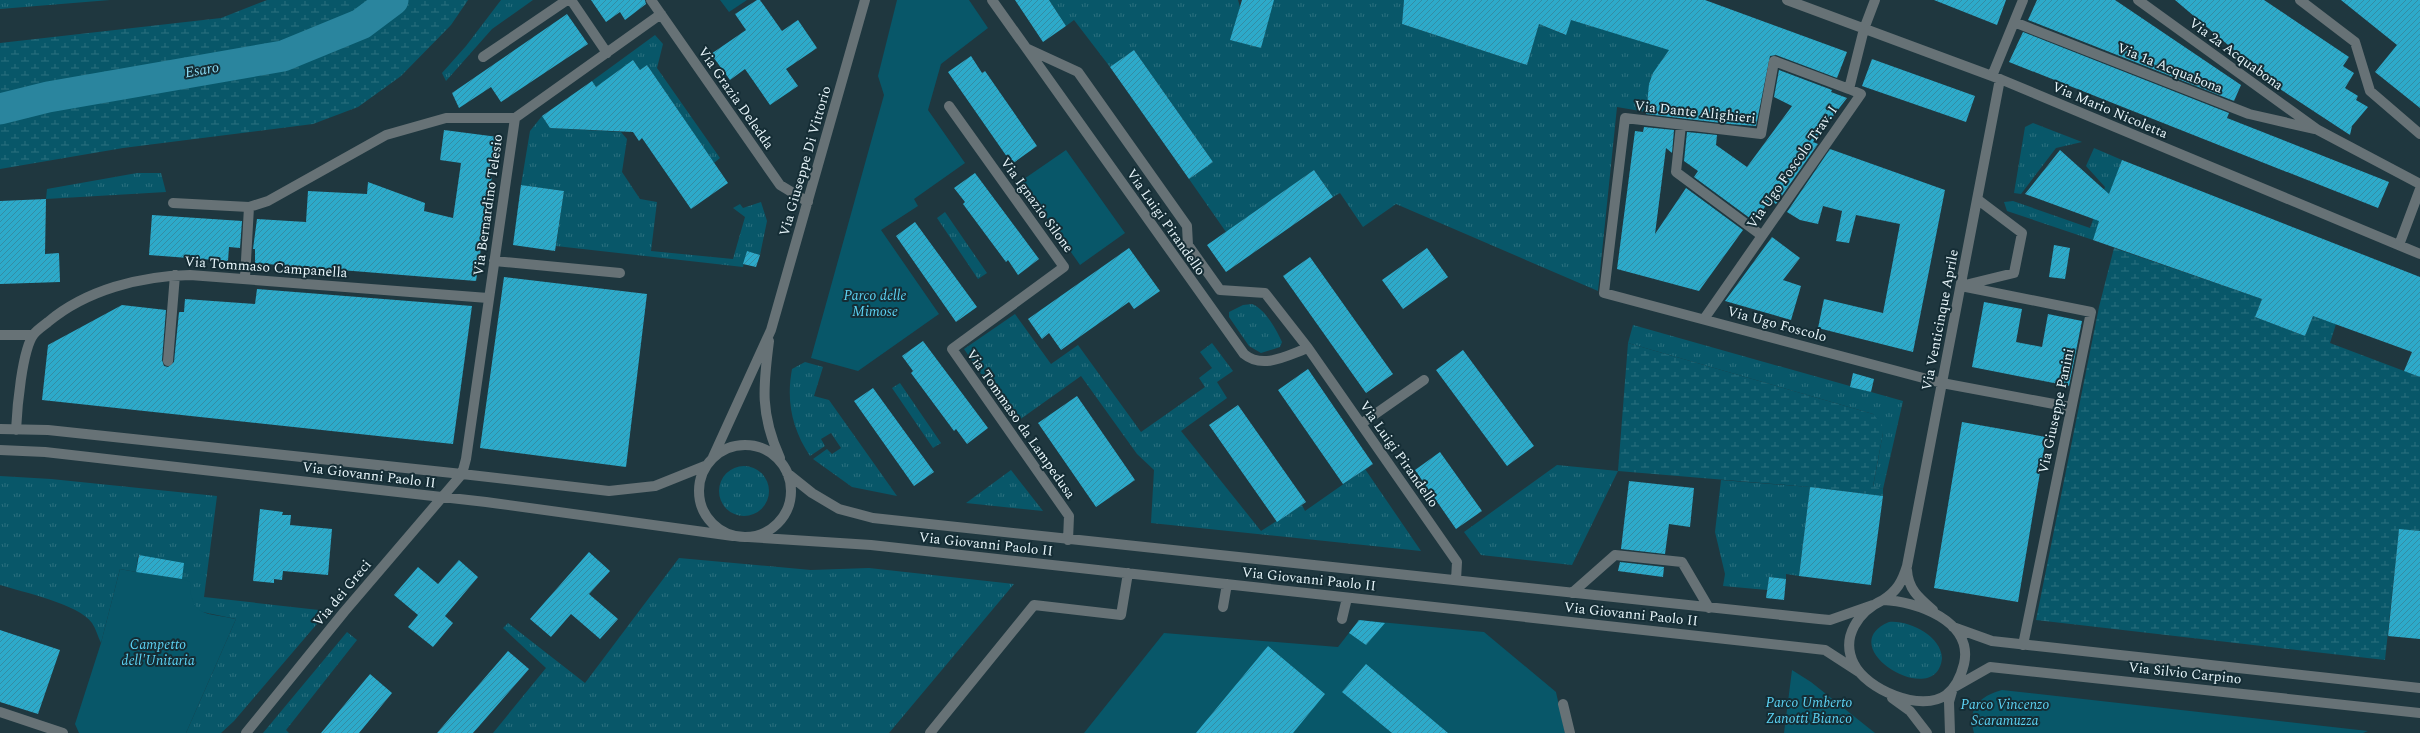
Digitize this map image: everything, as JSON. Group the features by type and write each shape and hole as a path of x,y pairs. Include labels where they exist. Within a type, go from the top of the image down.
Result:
{"street":[{"path":"483,57 567,0"},
{"path":"571,0 607,53"},
{"name":"Via Grazia Deledda","path":"651,0 780,185 808,202"},
{"name":"Via Giuseppe Di Vittorio","path":"770,330 865,0"},
{"name":"Via Luigi Pirandello","path":"992,0 1244,354 1251,360 1260,362 1271,361 1308,348"},
{"name":"Via Mario Nicoletta","path":"1787,0 1996,78 2420,254"},
{"path":"1849,89 1864,29 1876,0"},
{"name":"Via Venticinque Aprile","path":"1907,566 1977,199 1996,78 2014,22 2023,0"},
{"name":"Via 2a Acquabona","path":"2138,0 2318,130"},
{"path":"2300,0 2355,42 2370,91 2420,134"},
{"name":"Via Bernardino Telesio","path":"462,474 466,459 515,118 661,14"},
{"name":"Via 1a Acquabona","path":"2014,22 2248,114 2318,130"},
{"name":"Via Luigi Pirandello","path":"1028,49 1078,72 1187,226 1188,246 1220,290 1265,293 1308,348 1457,562 1456,580"},
{"name":"Via Dante Alighieri","path":"1604,293 1625,118 1761,134 1774,61 1849,89"},
{"name":"Via Ugo Foscolo Trav. I","path":"1704,319 1860,94 1849,89"},
{"name":"Via Ignazio Silone","path":"949,106 1064,267 952,349"},
{"path":"173,203 249,207 273,198 386,135 446,118 515,118"},
{"path":"1681,125 1676,172 1761,235"},
{"path":"2318,130 2420,184"},
{"path":"2399,245 2420,189"},
{"path":"1961,286 2014,273 2022,233 1977,199"},
{"path":"245,278 249,207"},
{"path":"494,261 620,273"},
{"path":"168,361 175,275"},
{"name":"Via Tommaso Campanella","path":"33,335 58,314 98,292 141,281 175,275 245,278 488,298"},
{"name":"Via Giuseppe Panini","path":"1961,286 2091,312 2070,407 2023,645"},
{"name":"Via Ugo Foscolo","path":"1604,293 1942,383 2070,407"},
{"path":"713,457 770,330"},
{"path":"770,330 764,384 765,412 770,435 785,468 791,485 790,497 780,520 771,529 748,537 733,536 712,524 699,502 698,490 705,466 722,450 736,445 749,445 766,450 785,468"},
{"path":"0,335 33,335 23,365 16,430"},
{"name":"Via Tommaso da Lampedusa","path":"952,349 1069,516 1068,540"},
{"path":"1361,424 1424,380"},
{"name":"Via Giovanni Paolo II","path":"0,429 48,430 608,491 655,486 705,466"},
{"name":"Via Giovanni Paolo II","path":"0,450 45,452 443,498 733,536"},
{"name":"Via Giovanni Paolo II","path":"785,468 812,493 839,510 872,518 1830,620 1873,605"},
{"name":"Via dei Greci","path":"246,733 344,612 462,474"},
{"name":"Via Giovanni Paolo II","path":"748,537 870,545 1825,650 1860,672"},
{"path":"1572,593 1615,555 1682,562 1709,608"},
{"path":"1907,566 1902,582 1894,593 1873,605 1856,621 1851,632 1851,654 1860,672 1910,711 1927,733"},
{"path":"1878,686 1917,702 1937,700 1953,688 1959,680 1965,660 1962,642 1953,627 1915,594 1908,582 1907,566"},
{"path":"930,733 1034,605 1121,615 1128,574"},
{"path":"1223,607 1227,584"},
{"path":"1342,619 1347,598"},
{"path":"1883,600 1908,603 1939,615"},
{"name":"Via Silvio Carpino","path":"1953,627 1992,641 2420,688"},
{"name":"Via Silvio Carpino","path":"1953,688 1990,667 2420,713"},
{"path":"1950,733 1949,702 1953,688"},
{"path":"1563,704 1570,733"},
{"path":"0,712 63,733"}],"green space":[{"path":"0,0 110,0 0,9"},
{"path":"267,0 468,0 451,25 401,76 358,107 313,124 123,148 0,169 0,43 221,18"},
{"path":"501,0 533,0 492,29 446,81 442,73 466,46"},
{"path":"720,0 747,0 729,12"},
{"name":"Parco delle Mimose","path":"897,0 969,0 988,28 941,64 928,110 965,163 914,199 918,206 881,230 939,314 858,371 811,358 884,95 878,76"},
{"path":"1049,0 1238,0 1240,7 1231,40 1261,48 1273,0 1404,0 1402,24 1527,65 1539,24 1565,35 1571,20 1670,49 1658,66 1652,78 1646,112 1617,107 1598,291 1396,204 1363,227 1340,193 1333,197 1314,170 1226,232 1189,179 1213,162 1134,50 1110,67 1074,20 1066,26"},
{"path":"655,35 663,44 657,68 720,158 714,163 647,65 640,70 633,60 596,87 592,81"},
{"path":"542,116 550,128 621,132 627,139 622,172 640,199 657,202 651,251 733,259 745,217 733,208 740,204 743,208 761,202 767,221 760,255 747,251 743,267 556,246 564,191 521,185 530,131"},
{"path":"2033,123 2082,142 2056,148 2021,194 2014,193 2025,127"},
{"path":"2094,148 2122,160 2093,240 2007,211 2004,202 2013,201 2090,228 2105,187 2086,166"},
{"path":"1066,150 1125,233 1080,265 1021,181"},
{"path":"137,173 161,173 166,192 46,199 47,189"},
{"path":"945,212 987,273 978,279 937,218"},
{"path":"2114,248 2262,299 2255,317 2305,336 2313,316 2336,324 2330,343 2420,377 2420,531 2399,530 2385,660 2036,620 2099,307"},
{"path":"1252,304 1266,315 1282,342 1280,347 1261,353 1249,346 1229,317 1229,312 1243,305"},
{"path":"1015,314 1051,364 1078,345 1141,432 1205,387 1199,378 1212,368 1200,352 1212,343 1233,371 1217,382 1227,398 1181,431 1261,531 1302,505 1305,511 1365,469 1421,551 1151,523 1154,470 1137,454 1081,376 1015,423 964,349"},
{"path":"1633,325 1903,401 1883,489 1873,487 1883,433 1873,414 1628,343"},
{"path":"1628,343 1873,414 1882,425 1883,433 1873,486 1883,489 1883,496 1810,487 1618,471"},
{"path":"805,362 823,367 814,396 829,400 897,496 852,487 813,459 827,449 832,454 841,448 831,433 821,439 825,446 810,456 799,436 790,403 790,381 792,369"},
{"path":"900,383 941,443 933,448 892,388"},
{"path":"1557,465 1618,471 1572,565 1481,555 1464,532"},
{"path":"739,466 749,466 762,473 769,486 769,496 762,509 749,516 739,516 730,512 723,505 719,496 719,486 723,477 730,470"},
{"path":"1011,470 1043,511 966,503"},
{"path":"0,476 51,479 217,496 204,597 328,611 234,721 221,733 186,733 236,619 198,611 193,605 182,579 138,555 136,572 120,569 101,643 92,623 85,616 75,610 63,604 0,585"},
{"path":"1721,480 1810,487 1799,576 1786,574 1786,579 1769,577 1767,590 1723,586 1725,574 1715,532"},
{"name":"Campetto dell'Unitaria","path":"139,555 184,563 182,579 190,582 193,602 197,608 209,614 236,619 186,733 79,733 75,724 101,643 120,569 136,572"},
{"path":"679,558 811,570 869,568 1014,584 889,733 493,733 546,668 503,628 508,623 585,683"},
{"path":"1359,620 1484,632 1556,692 1565,733 1084,733 1164,633 1338,647"},
{"path":"1889,622 1906,624 1923,631 1930,636 1940,650 1942,658 1936,673 1923,679 1907,677 1892,670 1879,659 1872,646 1874,633"},
{"path":"347,632 357,640 286,730 289,733 263,733"},
{"name":"Parco Umberto Zanotti Bianco","path":"1792,670 1811,682 1875,733 1784,733"},
{"name":"Parco Vincenzo Scaramuzza","path":"2002,690 2368,731 2363,733 1974,733 1972,717 1977,704 1987,696"}],"building":[{"path":"591,0 645,0 646,4 625,20 620,12 606,22"},
{"path":"757,0 760,0 782,31 798,20 817,48 786,69 798,86 770,105 745,69 730,80 711,54 746,30 735,14"},
{"path":"1015,0 1049,0 1066,26 1043,42"},
{"path":"1242,0 1274,0 1261,48 1230,40"},
{"path":"1404,0 1705,0 1847,52 1837,78 1776,55 1770,56 1756,126 1730,124 1646,114 1649,84 1653,73 1669,50 1571,20 1566,35 1539,24 1527,65 1402,24"},
{"path":"1934,0 2006,0 1997,25"},
{"path":"2037,0 2115,0 2241,85 2234,101 2028,20"},
{"path":"2175,0 2264,0 2349,57 2343,66 2354,73 2345,88 2358,96 2356,100 2368,107 2352,126 2350,135 2280,89"},
{"path":"2341,0 2420,0 2420,108 2375,72 2397,45"},
{"path":"567,14 588,44 501,102 491,87 459,108 452,93"},
{"path":"2023,32 2229,113 2227,118 2389,182 2378,208 2009,62"},
{"path":"1134,50 1213,162 1189,179 1110,67"},
{"path":"971,56 982,73 985,71 1037,146 1012,164 948,72"},
{"path":"1872,59 1975,96 1966,122 1862,86"},
{"path":"633,60 640,70 647,65 728,183 691,209 642,138 639,141 633,132 550,128 542,116 592,81 596,87"},
{"path":"1779,70 1832,90 1831,92 1847,98 1813,142 1818,144 1776,204 1770,200 1759,215 1756,213 1751,219 1694,177 1698,171 1684,161 1687,132 1717,135 1716,145 1747,167 1792,106 1774,97"},
{"path":"1644,127 1674,130 1672,153 1666,148 1655,234 1686,188 1743,230 1699,291 1617,269 1635,131 1643,132"},
{"path":"444,130 498,137 476,281 255,263 255,249 253,249 257,219 306,222 308,191 367,194 368,182 425,203 424,211 453,218 461,163 440,160"},
{"path":"1830,149 1945,190 1913,352 1818,328 1824,299 1883,313 1900,224 1856,215 1849,243 1836,241 1842,211 1823,206 1818,224 1800,220 1787,212"},
{"path":"2060,150 2109,194 2122,160 2420,277 2420,377 2404,371 2412,352 2313,316 2305,336 2255,317 2262,299 2093,240 2099,221 2025,194"},
{"path":"1314,170 1333,197 1226,272 1207,245"},
{"path":"975,173 1039,259 1018,275 1008,260 1006,262 963,204 965,202 954,188"},
{"path":"521,185 564,191 555,251 513,245"},
{"path":"46,199 45,254 59,253 60,282 0,284 0,201"},
{"path":"152,215 242,221 240,248 229,247 228,261 149,255"},
{"path":"915,222 977,307 956,322 896,236"},
{"path":"1772,237 1800,258 1783,280 1801,286 1791,320 1725,301"},
{"path":"2054,245 2070,248 2065,279 2049,277"},
{"path":"1129,248 1160,291 1134,309 1129,302 1061,350 1049,333 1042,339 1028,319"},
{"path":"1427,248 1448,277 1403,309 1382,280"},
{"path":"747,251 760,255 756,267 743,264"},
{"path":"1310,257 1393,374 1366,393 1283,276"},
{"path":"504,277 647,294 626,467 480,448"},
{"path":"257,289 472,306 453,444 42,400 48,345 122,305 166,310 162,360 164,366 168,367 174,362 179,312 184,312 185,299 255,304"},
{"path":"1984,302 2022,309 2016,342 2042,347 2048,314 2082,321 2069,386 1972,367"},
{"path":"923,341 988,428 967,444 956,429 954,431 911,373 913,371 902,356"},
{"path":"1463,350 1534,446 1507,466 1436,370"},
{"path":"1308,369 1373,464 1343,484 1278,390"},
{"path":"1853,373 1874,379 1871,392 1850,387"},
{"path":"873,388 934,472 914,486 854,401"},
{"path":"1077,396 1135,480 1096,507 1038,423"},
{"path":"1238,405 1306,502 1277,522 1209,425"},
{"path":"1962,422 2046,437 2018,602 1934,588"},
{"path":"1440,452 1482,511 1456,529 1415,470"},
{"path":"1629,481 1694,488 1690,527 1669,524 1665,554 1621,549"},
{"path":"1810,487 1883,496 1871,585 1799,576"},
{"path":"260,509 283,512 282,515 291,515 290,525 332,529 328,575 283,571 282,580 274,579 274,583 253,581"},
{"path":"2399,529 2420,531 2420,639 2388,636"},
{"path":"589,552 610,571 589,594 618,619 600,639 571,614 551,637 530,619"},
{"path":"139,555 184,563 182,579 136,572"},
{"path":"459,560 478,577 445,616 453,623 433,647 408,627 418,615 394,595 418,567 438,584"},
{"path":"1620,562 1664,567 1663,577 1618,571"},
{"path":"1769,577 1786,579 1784,600 1766,598"},
{"path":"1359,620 1385,623 1366,645 1349,633"},
{"path":"0,630 60,650 38,714 0,702"},
{"path":"1268,646 1325,694 1293,733 1196,733"},
{"path":"508,651 529,669 473,733 437,733"},
{"path":"1366,664 1448,733 1392,733 1342,692"},
{"path":"370,674 392,693 359,733 321,733"}],"waterway":[{"name":"Esaro","path":"0,109 48,97 283,56 361,24 393,0"}]}
